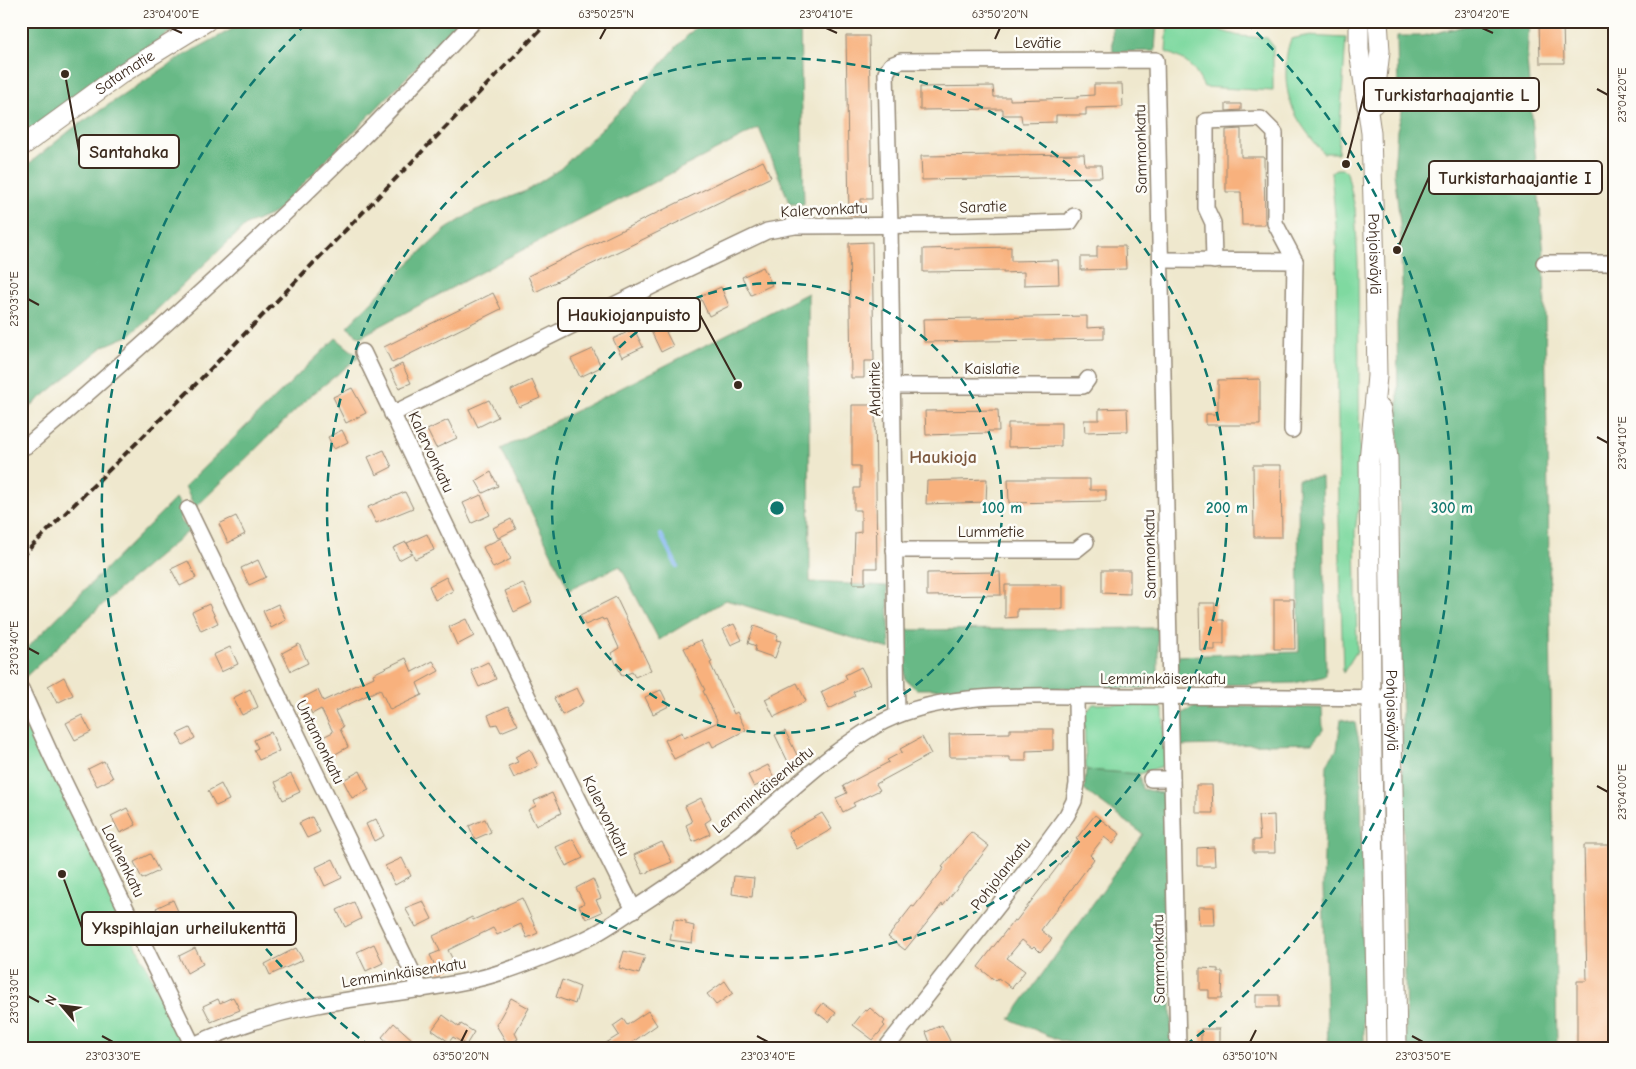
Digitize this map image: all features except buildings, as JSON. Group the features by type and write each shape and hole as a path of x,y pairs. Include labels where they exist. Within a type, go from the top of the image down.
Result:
{"main road":[{"name":"Satamatie","path":"21,147 121,74 207,21"},
{"name":"Pohjoisväylä","path":"1358,21 1359,50 1372,133"},
{"name":"Pohjoisväylä","path":"1378,21 1380,51 1372,133 1377,376 1388,458 1397,1048"},
{"name":"Pohjoisväylä","path":"1377,376 1369,461 1377,1048"}],"street":[{"path":"23,449 88,394 264,233 360,141 474,21"},
{"name":"Levätie","path":"892,65 901,61 1156,60"},
{"name":"Sammonkatu","path":"1156,60 1178,1048"},
{"name":"Ahdintie","path":"892,65 886,73 897,715"},
{"path":"1214,261 1213,222 1206,208 1206,121 1261,119 1275,133 1275,223 1294,261 1292,430"},
{"name":"Saratie","path":"890,225 1070,222 1074,216"},
{"name":"Kalervonkatu","path":"634,910 539,720 392,414 767,231 795,226 890,225"},
{"path":"1161,260 1294,261"},
{"path":"1544,263 1615,263"},
{"path":"363,352 392,414"},
{"name":"Kaislatie","path":"892,386 1083,386 1088,379"},
{"name":"Untamonkatu","path":"188,509 421,990"},
{"name":"Lummetie","path":"894,550 1076,550 1086,542"},
{"name":"Louhenkatu","path":"21,689 191,1047"},
{"name":"Lemminkäisenkatu","path":"191,1047 268,1017 316,1005 421,990 482,978 585,940 686,876 723,848 838,750 875,726 897,715 925,706 956,700 1017,697 1391,698"},
{"name":"Pohjolankatu","path":"886,1048 1031,864 1067,815 1074,801 1077,784 1076,697"},
{"path":"1151,779 1172,779"}],"green space":[{"path":"21,21 190,21 167,34 50,114 21,138"},
{"path":"247,21 461,21 275,213 246,225 130,335 104,346 21,414 21,170 72,129 181,57"},
{"path":"702,21 842,21 800,24 804,204 790,204 759,128 507,258 360,337 347,327 406,266 445,230 476,210 526,191 560,169 629,102 679,44"},
{"path":"1112,21 1157,21 1155,51 1113,52"},
{"path":"1168,21 1204,21 1222,31 1239,36 1267,38 1273,46 1273,91 1204,87 1197,74 1189,65 1180,58 1166,52"},
{"path":"1223,21 1344,21 1323,27 1239,25"},
{"path":"1486,21 1529,21 1527,60 1544,255 1557,1048 1406,1048 1397,323 1402,285 1400,223 1394,172 1397,130 1403,108 1398,94 1397,36 1423,36"},
{"path":"1305,36 1346,38 1338,153 1323,153 1301,124 1291,105 1286,82 1289,46 1291,39"},
{"path":"1336,169 1343,169 1347,172 1355,208 1358,262 1360,494 1355,532 1357,651 1343,673 1339,520 1336,225 1331,172"},
{"path":"808,293 810,582 888,586 890,649 726,600 659,640 620,566 569,590 501,449"},
{"path":"336,338 359,357 309,397 195,508 185,486"},
{"path":"1322,477 1326,676 1294,683 1183,686 1176,670 1176,656 1299,652 1298,479"},
{"path":"176,498 185,513 179,519 190,530 117,591 23,679 21,674 21,654"},
{"path":"1158,628 1158,676 1147,688 916,689 905,679 904,630"},
{"path":"1153,703 1163,709 1166,765 1139,774 1086,770 1084,716 1093,704"},
{"path":"21,706 183,1043 172,1048 21,1048"},
{"path":"1196,706 1322,708 1323,730 1312,743 1177,746 1177,716"},
{"path":"1341,719 1355,723 1361,750 1364,1048 1328,1048 1323,887 1327,764 1337,749"},
{"path":"1086,770 1139,774 1142,789 1166,794 1172,1048 1102,1048 1061,1041 1010,1019 1143,834 1084,790"}],"waterway":[{"path":"661,535 677,566"}],"railway":[{"path":"21,557 192,388 549,21"}],"place":[{"name":"Santahaka","path":"65,74"},
{"name":"Turkistarhaajantie L","path":"1346,164"},
{"name":"Turkistarhaajantie I","path":"1397,250"},
{"name":"Haukiojanpuisto","path":"738,385"},
{"name":"Ykspihlajan urheilukenttä","path":"62,874"}],"district":[{"name":"Haukioja","path":"943,457"}]}
